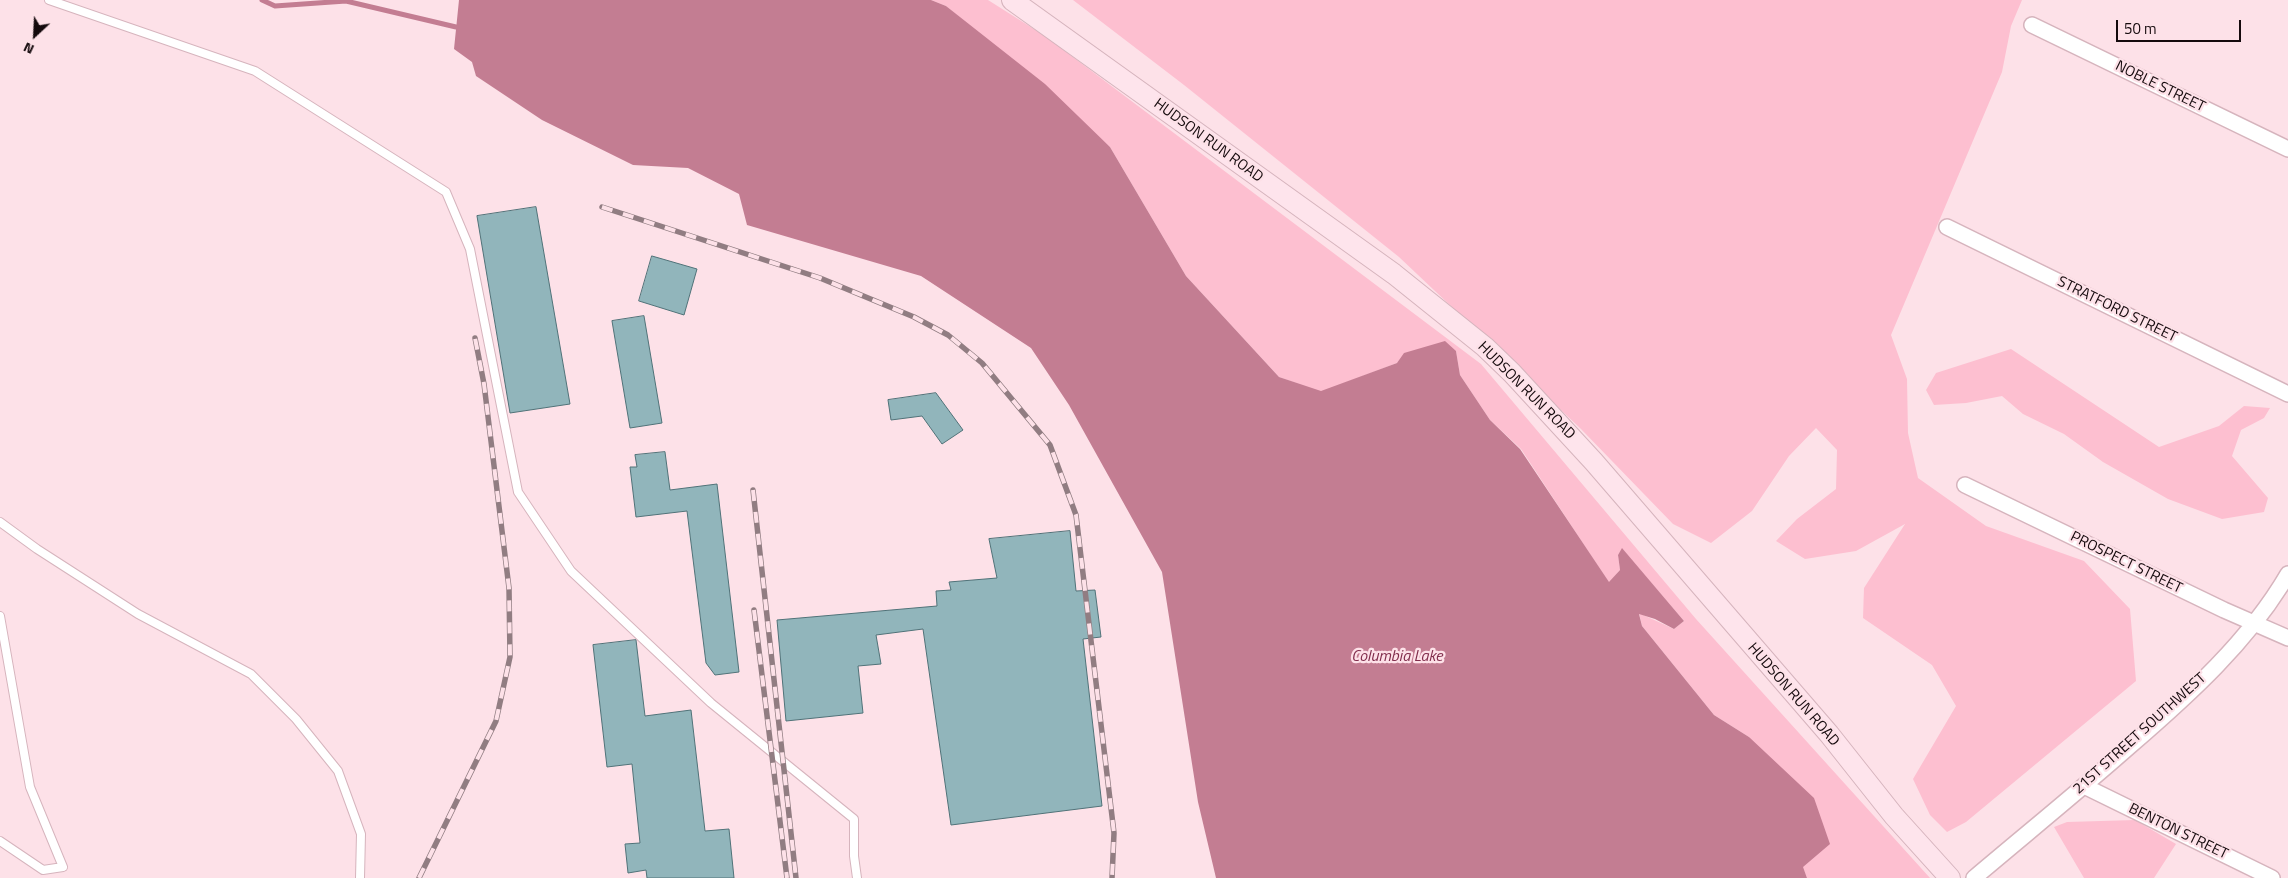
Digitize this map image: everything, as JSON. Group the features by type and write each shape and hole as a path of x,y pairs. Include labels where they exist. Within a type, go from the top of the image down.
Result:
{"main road":[{"name":"HUDSON RUN ROAD","path":"1012,0 1394,274 1485,347 1512,373 1594,462 1829,734 1894,816 1950,878"}],"street":[{"name":"NOBLE STREET","path":"2032,25 2288,149"},
{"name":"STRATFORD STREET","path":"1947,227 2288,394"},
{"name":"PROSPECT STREET","path":"1966,485 2288,638"},
{"name":"21ST STREET SOUTHWEST","path":"1974,878 2084,786 2189,693 2254,623 2288,574"},
{"name":"BENTON STREET","path":"2084,786 2272,878"}],"lane":[{"path":"49,0 255,70 446,192 470,248 518,492 571,571 711,703 854,819 854,856 857,878"},
{"path":"0,522 37,549 138,614 251,674 296,719 338,771 361,834 360,878"},
{"path":"0,616 30,787 63,866 43,870 0,841"}],"shaded area":[{"path":"931,0 988,0 1045,36 1481,364 1696,619 1930,878 1807,878 1749,737 1714,715 1642,626 1639,613 1674,629 1684,621 1622,549 1618,555 1620,570 1609,583 1521,449 1490,420 1460,375 1456,351 1397,363 1321,392 1279,377 1186,276 1110,147 946,6"},
{"path":"1073,0 2022,0 2011,26 2002,72 1891,335 1907,379 1908,433 1918,478 1986,526 2084,561 2130,609 2136,681 1966,822 1947,832 1930,815 1913,779 1956,706 1932,665 1863,618 1864,588 1905,524 1856,551 1805,559 1776,541 1797,519 1836,489 1837,450 1816,428 1789,456 1752,511 1711,543 1673,524 1581,429 1399,257 1184,85"},
{"path":"2011,349 2159,447 2219,426 2244,406 2270,408 2264,418 2241,430 2232,456 2268,498 2264,512 2222,519 2168,499 2103,462 2064,434 2023,414 2002,396 1966,403 1934,405 1926,390 1936,373"},
{"path":"2135,820 2176,844 2154,878 2084,878 2054,827 2067,822"}],"water":[{"name":"Columbia Lake","path":"459,0 931,0 946,6 1045,84 1110,147 1186,276 1279,377 1321,391 1397,363 1404,353 1445,341 1456,351 1460,375 1490,420 1520,449 1609,582 1620,570 1618,555 1622,548 1684,621 1674,629 1655,619 1639,614 1642,626 1714,715 1749,737 1814,798 1830,844 1803,867 1807,878 1216,878 1198,802 1162,572 1069,405 1031,348 921,276 747,225 739,194 688,168 633,165 542,120 476,76 472,62 454,49"}],"building":[{"path":"536,207 570,404 510,413 477,216"},
{"path":"652,256 697,269 684,315 639,301"},
{"path":"644,316 662,423 630,428 612,321"},
{"path":"936,393 963,430 942,444 922,416 891,420 888,400"},
{"path":"665,452 670,490 717,484 739,672 715,675 706,663 687,511 636,517 630,467 637,467 635,455"},
{"path":"1070,531 1076,591 1095,590 1101,637 1083,639 1102,806 951,825 923,629 876,635 881,664 858,666 863,713 786,721 777,620 937,606 936,591 951,590 949,582 997,578 989,539"},
{"path":"636,640 645,716 691,710 705,831 729,829 734,878 647,878 646,870 628,873 625,844 640,843 632,764 607,767 593,645"}],"waterway":[{"path":"262,0 275,6 346,1 456,27"}],"railway":[{"path":"602,207 820,278 914,317 948,335 982,363 1050,445 1076,515 1114,833 1112,878"},
{"path":"419,878 496,721 510,657 509,588 484,384 475,338"},
{"path":"753,490 796,878"},
{"path":"754,610 787,878"}]}
